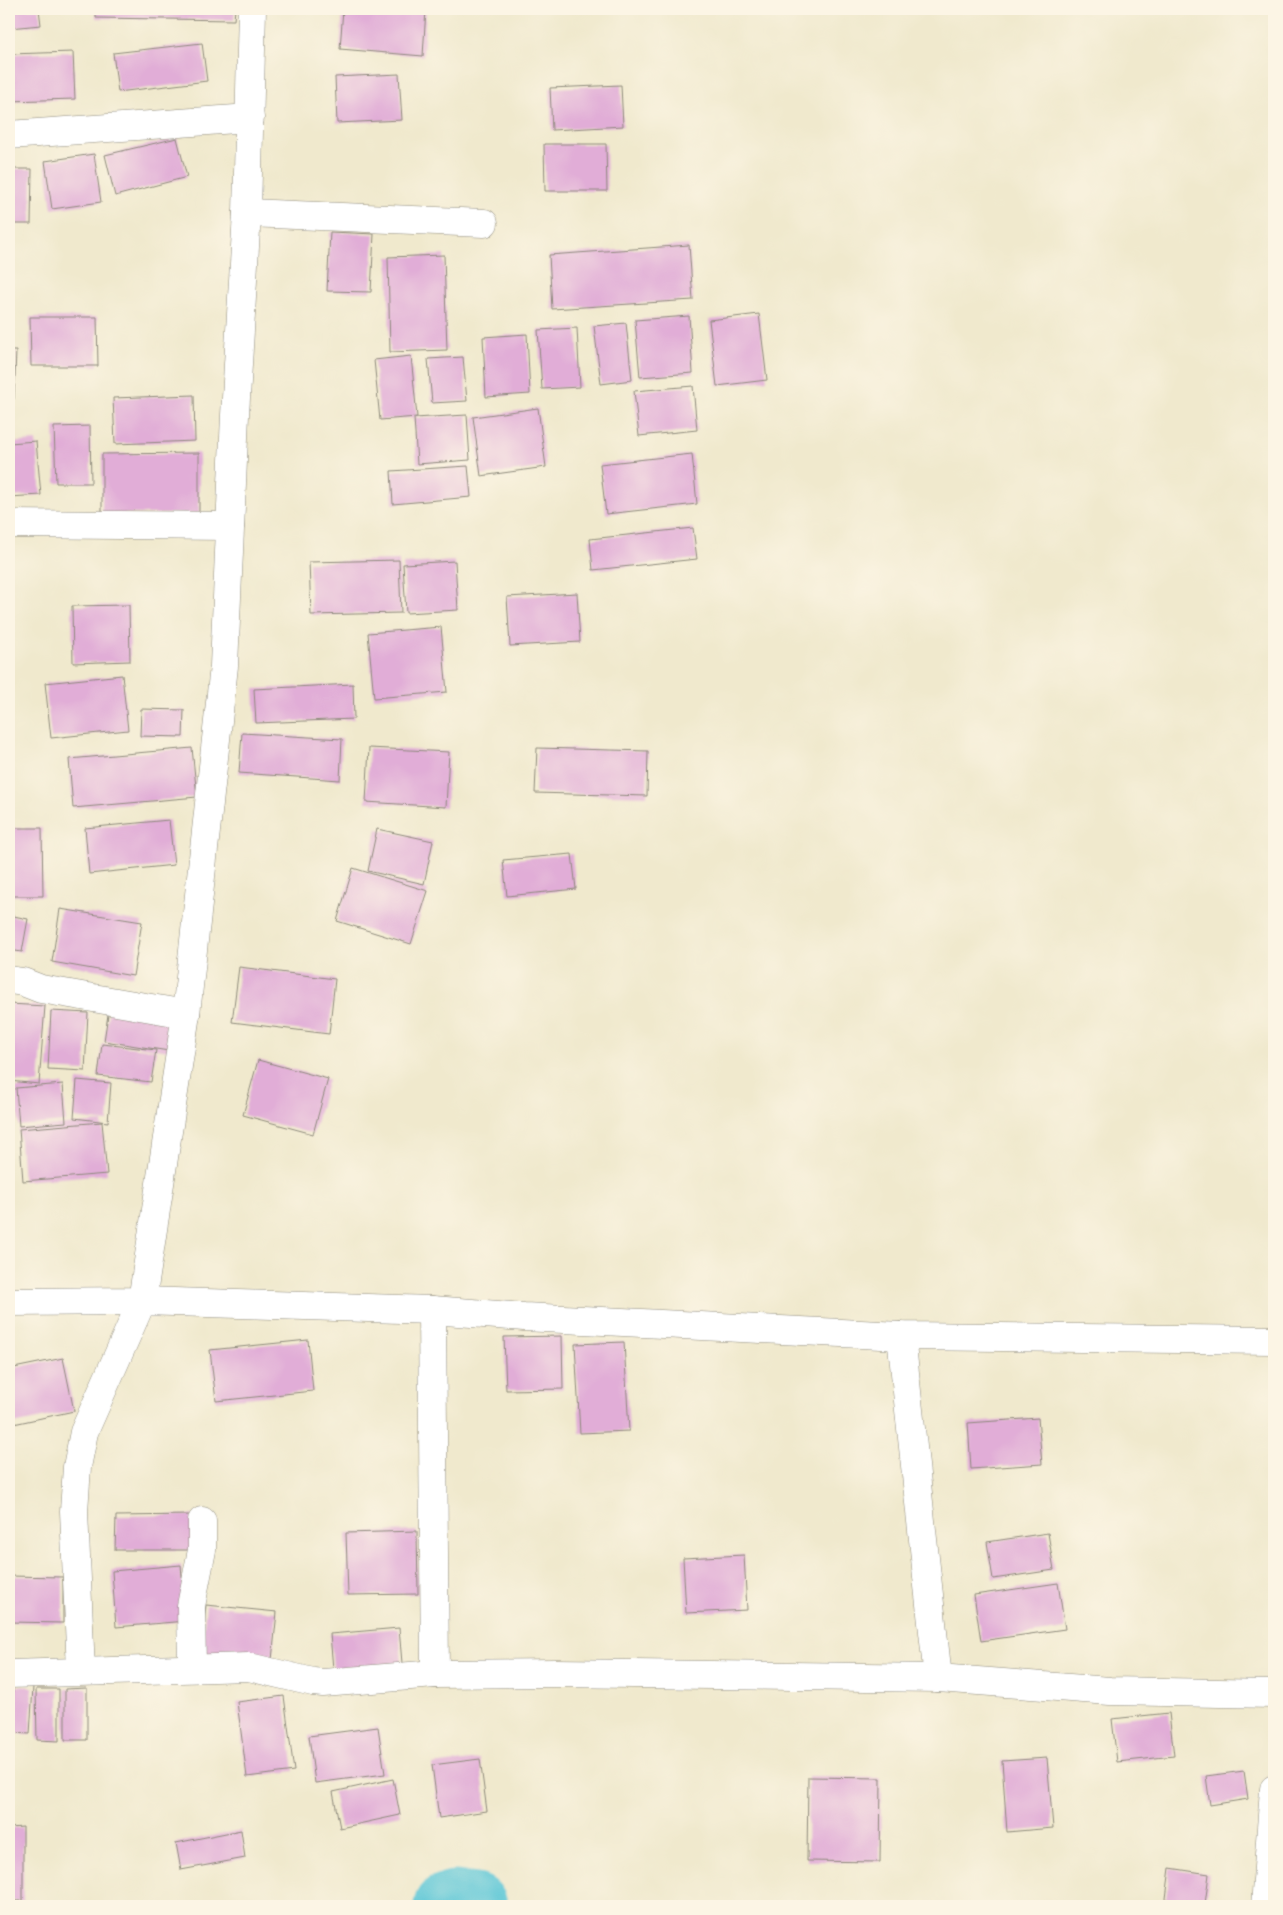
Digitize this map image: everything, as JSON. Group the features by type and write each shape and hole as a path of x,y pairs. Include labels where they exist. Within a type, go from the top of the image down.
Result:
{"street":[{"path":"81,1671 74,1511 77,1467 84,1432 142,1301 186,1014 224,666 248,213 252,9"},
{"path":"9,135 250,118"},
{"path":"248,213 484,223"},
{"path":"9,524 230,526"},
{"path":"9,980 23,982 41,989 186,1014"},
{"path":"9,1302 142,1301 432,1310 524,1318 900,1336 1274,1340"},
{"path":"432,1310 435,1674"},
{"path":"900,1336 938,1678"},
{"path":"192,1668 191,1606 202,1550 202,1521"},
{"path":"9,1674 249,1667 313,1682 435,1674 556,1673 938,1678 1110,1691 1274,1694"},
{"path":"1265,1906 1274,1789"}],"building":[{"path":"9,9 39,9 41,25 9,28"},
{"path":"96,9 235,9 234,20 96,18"},
{"path":"343,9 426,9 423,56 340,49"},
{"path":"202,43 207,81 118,92 113,53"},
{"path":"73,52 75,99 9,101 9,54"},
{"path":"399,74 402,120 337,123 335,77"},
{"path":"621,85 623,126 552,130 550,88"},
{"path":"177,138 187,177 115,196 105,155"},
{"path":"544,144 606,144 607,191 545,191"},
{"path":"94,154 101,202 52,209 45,161"},
{"path":"9,169 32,169 31,224 9,224"},
{"path":"330,232 374,234 371,292 327,291"},
{"path":"689,245 693,300 552,309 549,255"},
{"path":"444,255 447,350 390,352 388,257"},
{"path":"759,314 767,380 717,386 709,320"},
{"path":"689,316 693,373 640,377 635,320"},
{"path":"30,317 97,317 98,366 31,366"},
{"path":"626,323 632,380 601,384 594,326"},
{"path":"577,328 580,387 542,389 538,330"},
{"path":"527,334 530,394 486,397 483,337"},
{"path":"9,351 16,351 14,399 9,398"},
{"path":"411,356 417,417 380,420 374,360"},
{"path":"463,357 467,401 432,403 428,359"},
{"path":"693,386 697,430 639,436 634,391"},
{"path":"194,395 195,441 115,444 113,398"},
{"path":"538,408 546,467 481,476 473,417"},
{"path":"467,415 470,460 417,464 414,418"},
{"path":"90,426 91,483 56,483 54,427"},
{"path":"36,441 41,495 9,497 9,443"},
{"path":"199,453 199,514 102,514 102,454"},
{"path":"692,454 697,504 606,514 600,464"},
{"path":"468,466 471,497 393,504 391,471"},
{"path":"693,528 697,559 593,570 590,539"},
{"path":"399,560 401,613 311,615 309,562"},
{"path":"455,561 458,610 406,613 403,564"},
{"path":"577,593 580,642 510,646 507,597"},
{"path":"129,605 130,661 73,663 72,606"},
{"path":"441,627 447,692 374,698 368,633"},
{"path":"122,675 128,730 51,738 45,683"},
{"path":"353,684 354,719 256,723 254,689"},
{"path":"141,709 184,710 183,737 140,736"},
{"path":"242,733 342,739 340,780 239,773"},
{"path":"192,748 197,797 73,808 69,759"},
{"path":"369,748 449,752 446,807 366,802"},
{"path":"537,748 648,751 647,796 535,793"},
{"path":"169,820 174,865 89,874 85,828"},
{"path":"9,828 42,828 43,896 9,896"},
{"path":"377,829 433,841 424,884 368,871"},
{"path":"572,854 576,889 507,896 503,860"},
{"path":"353,868 428,891 411,944 337,921"},
{"path":"60,909 142,922 133,976 52,962"},
{"path":"9,915 28,919 22,952 9,950"},
{"path":"239,967 335,979 329,1034 232,1022"},
{"path":"9,1004 45,1006 39,1084 9,1081"},
{"path":"109,1008 174,1018 169,1051 104,1041"},
{"path":"51,1011 88,1013 85,1071 48,1069"},
{"path":"102,1044 156,1050 151,1082 98,1076"},
{"path":"258,1060 328,1079 313,1134 243,1115"},
{"path":"77,1080 111,1083 108,1122 74,1118"},
{"path":"63,1084 66,1122 19,1126 16,1088"},
{"path":"102,1122 107,1174 23,1181 19,1129"},
{"path":"562,1336 563,1389 506,1390 504,1337"},
{"path":"308,1340 313,1391 216,1401 210,1350"},
{"path":"624,1342 629,1431 580,1433 575,1344"},
{"path":"63,1358 74,1411 9,1425 9,1369"},
{"path":"1038,1418 1042,1464 971,1469 968,1423"},
{"path":"192,1515 192,1550 115,1550 116,1516"},
{"path":"417,1531 418,1594 348,1595 346,1533"},
{"path":"1048,1533 1054,1570 993,1579 987,1542"},
{"path":"744,1555 747,1610 686,1613 683,1558"},
{"path":"181,1565 186,1621 116,1627 112,1571"},
{"path":"9,1576 63,1577 63,1623 9,1622"},
{"path":"1058,1583 1065,1629 981,1641 974,1595"},
{"path":"206,1605 277,1612 272,1660 201,1654"},
{"path":"399,1628 402,1663 333,1669 330,1634"},
{"path":"13,1686 33,1687 30,1734 11,1733"},
{"path":"87,1688 87,1740 65,1740 65,1689"},
{"path":"36,1689 59,1689 59,1741 37,1740"},
{"path":"284,1696 294,1771 247,1777 237,1702"},
{"path":"1169,1713 1174,1756 1117,1762 1112,1719"},
{"path":"378,1727 385,1774 315,1783 309,1736"},
{"path":"1047,1758 1053,1828 1007,1832 1002,1761"},
{"path":"480,1759 487,1811 439,1818 432,1765"},
{"path":"1244,1771 1248,1799 1210,1805 1206,1776"},
{"path":"808,1777 881,1778 880,1862 807,1861"},
{"path":"393,1779 400,1815 340,1828 333,1792"},
{"path":"23,1827 23,1901 9,1901 9,1828"},
{"path":"241,1830 245,1858 181,1870 176,1843"},
{"path":"1170,1868 1209,1874 1205,1904 1215,1906 1165,1906"}],"waterway":[{"path":"446,1906 454,1903 475,1906"}]}
